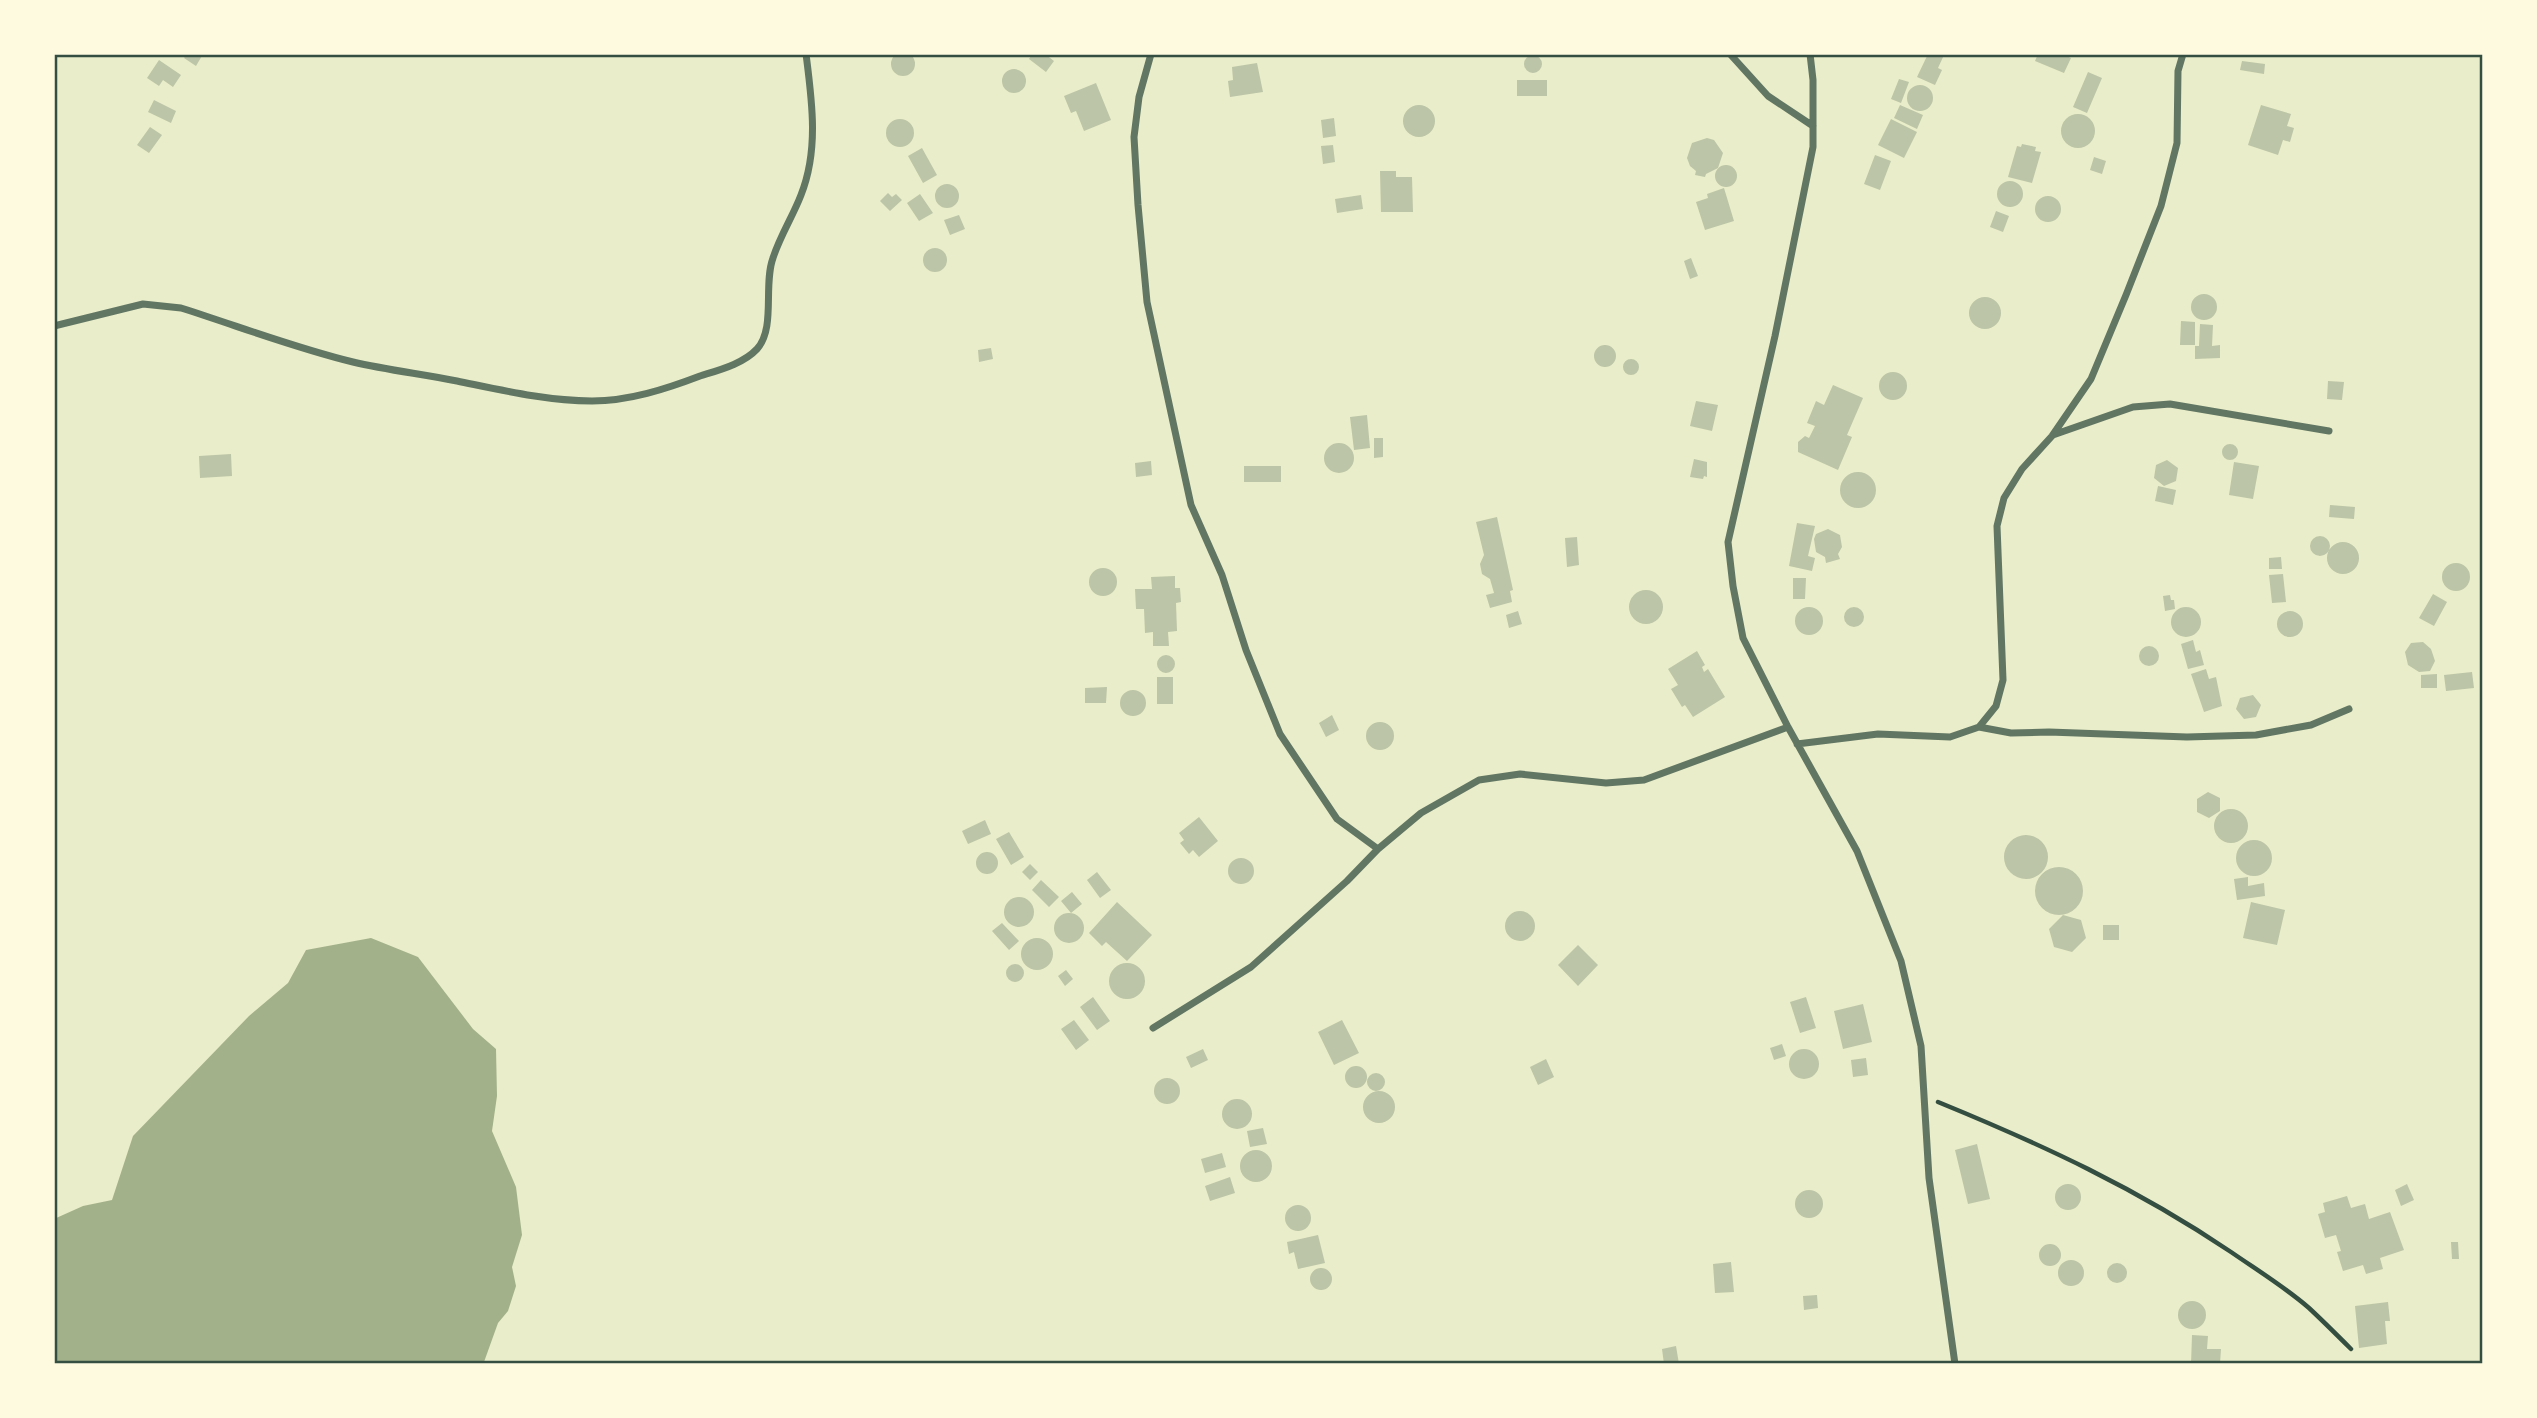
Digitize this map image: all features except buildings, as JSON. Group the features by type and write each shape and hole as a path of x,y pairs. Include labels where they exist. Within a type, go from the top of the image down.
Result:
{"street":[{"path":"54,326 143,303 162,304 352,362 512,392 593,401 618,399 675,386 737,363 755,351 765,339 768,274 810,167 813,145 806,54"},
{"path":"1151,54 1139,97 1134,137 1138,205 1147,302 1191,505 1222,575 1246,650 1280,734 1337,819 1378,849"},
{"path":"1730,54 1768,96 1813,126"},
{"path":"1810,54 1813,80 1813,147 1804,199 1728,542 1732,586 1743,638 1797,744 1857,851 1901,961 1921,1046 1929,1178 1955,1364"},
{"path":"1979,727 1996,706 2003,680 1997,526 2004,498 2022,469 2052,436 2091,379 2161,206 2177,143 2178,71 2183,54"},
{"path":"2052,436 2133,407 2171,404 2329,431"},
{"path":"1797,744 1878,734 1950,737 1979,727 2011,733 2187,737 2256,735 2311,724 2349,709"},
{"path":"1153,1028 1251,967 1347,881 1378,849 1421,813 1479,780 1520,774 1606,783 1644,780 1788,727"}],"path":[{"path":"1924,1097 2031,1139 2127,1187 2205,1234 2276,1282 2308,1307 2351,1349"}],"shaded area":[{"path":"371,938 418,957 473,1029 496,1049 497,1096 492,1131 516,1187 522,1235 512,1267 516,1286 508,1311 498,1323 484,1362 54,1364 54,1219 83,1206 112,1200 133,1136 249,1016 288,983 306,950"}]}
